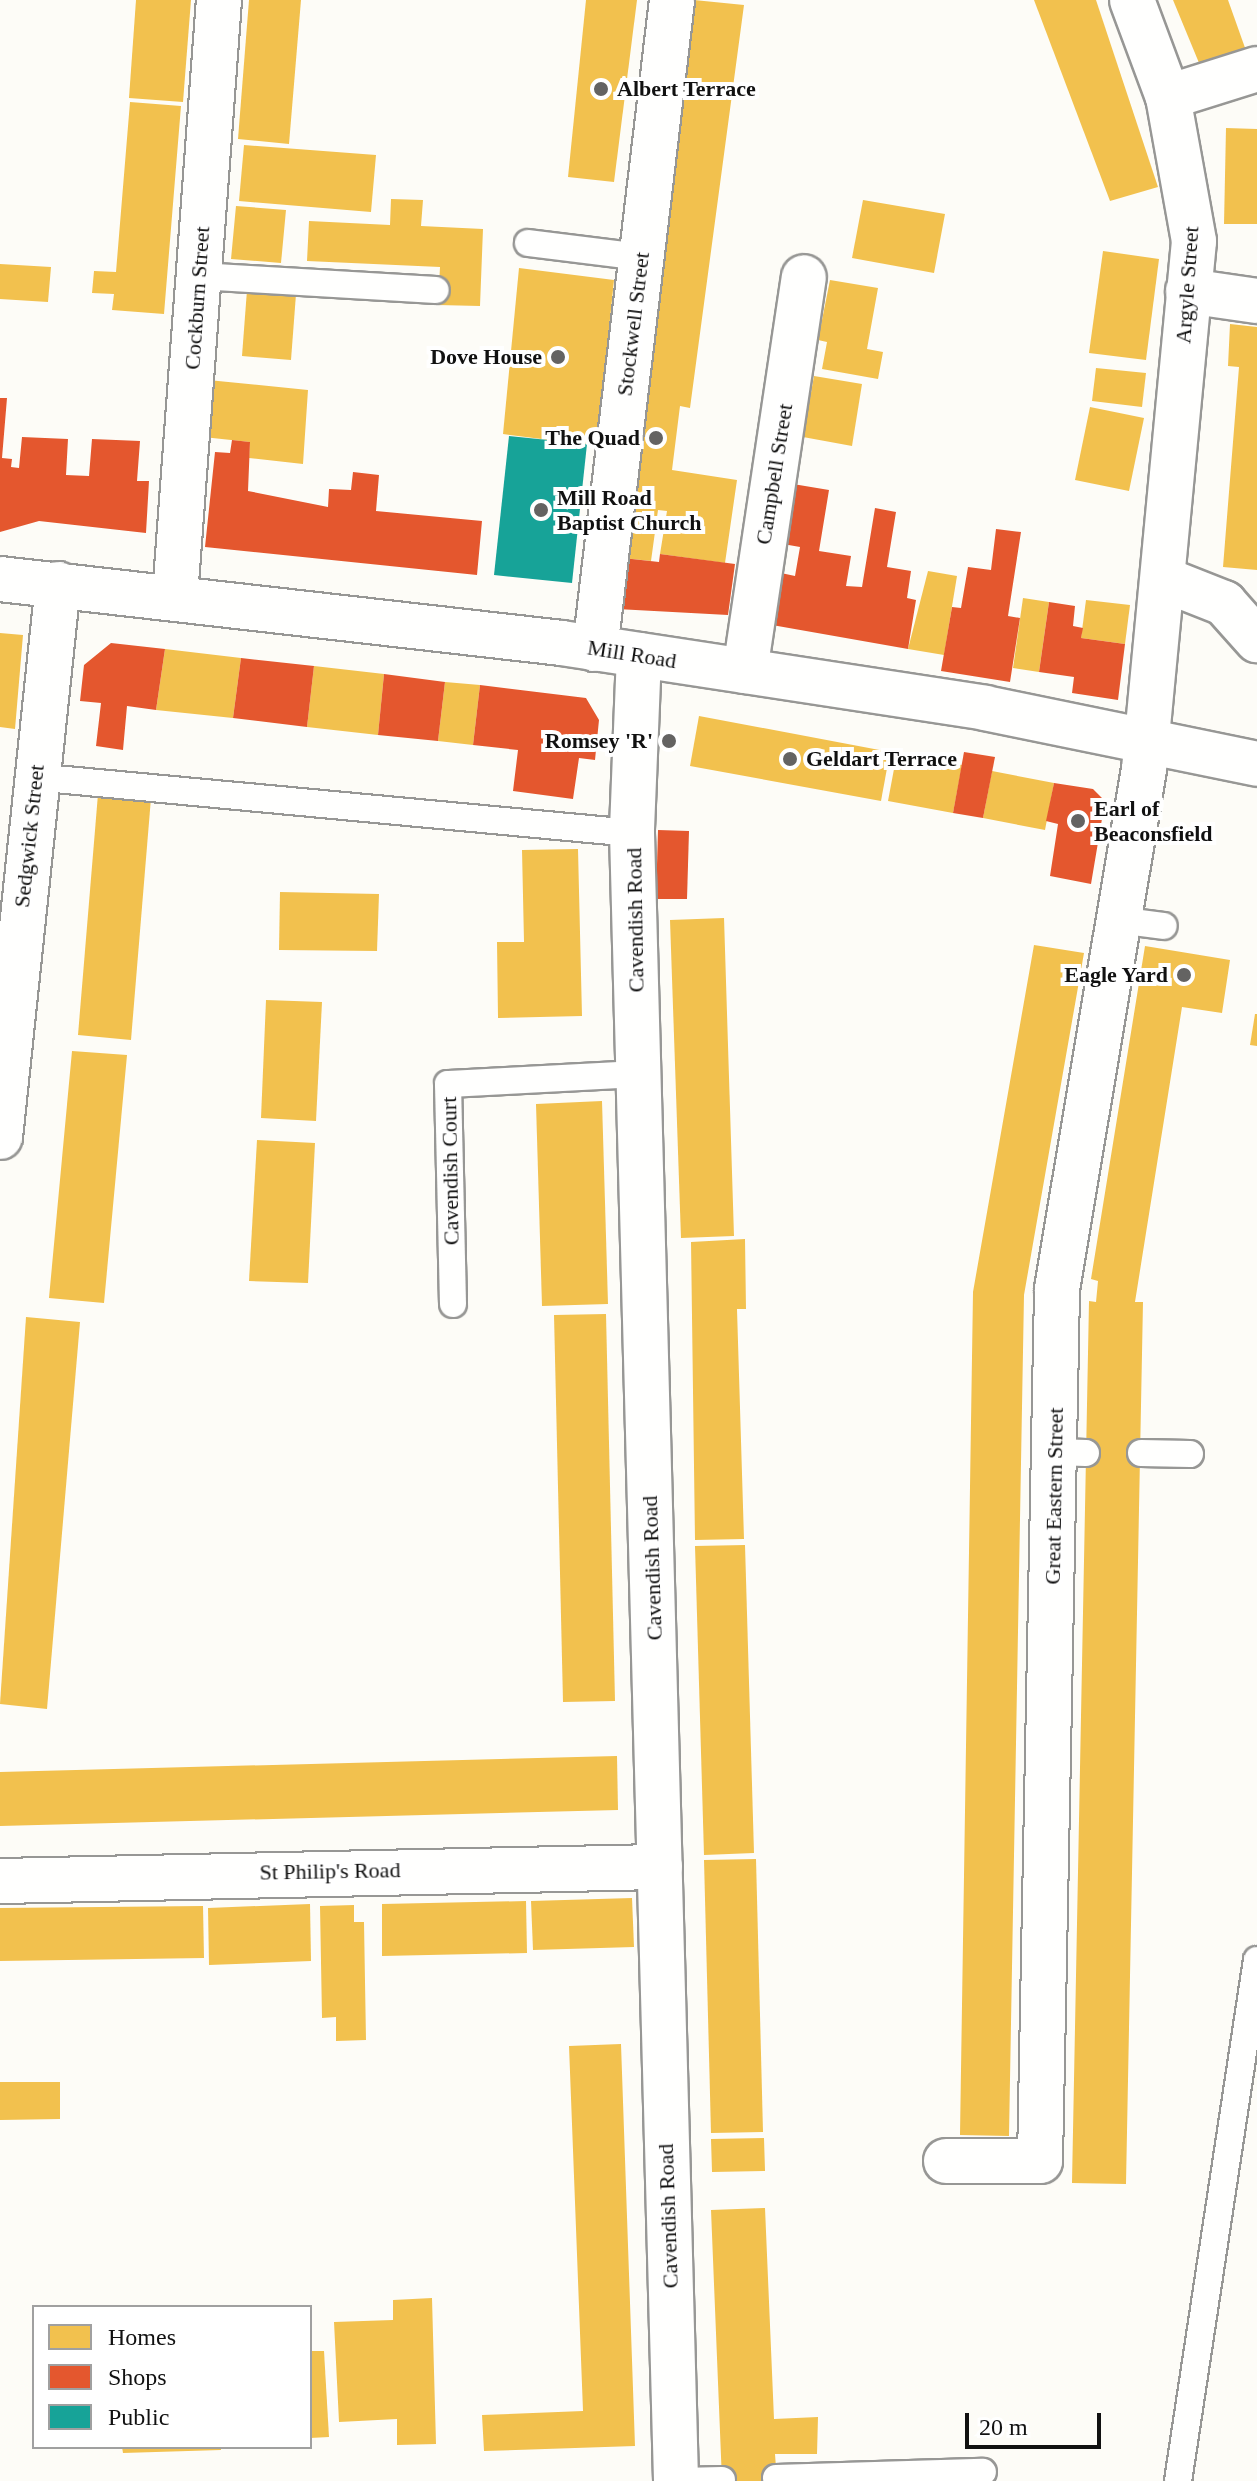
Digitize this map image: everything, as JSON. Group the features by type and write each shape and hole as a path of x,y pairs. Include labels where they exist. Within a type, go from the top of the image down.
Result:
{"street":[{"name":"Cockburn Street","path":"175,596 219,0"},
{"name":"Stockwell Street","path":"595,649 672,0"},
{"name":"Argyle Street","path":"1132,0 1168,97 1194,241 1147,743"},
{"path":"1168,97 1257,69"},
{"name":"Campbell Street","path":"745,671 804,277"},
{"path":"1188,291 1257,301"},
{"name":"Mill Road","path":"0,579 175,596 639,655 985,708 1257,764"},
{"path":"1163,579 1224,603 1257,640"},
{"name":"Sedgwick Street","path":"0,1137 11,915 25,870 58,584"},
{"name":"Cavendish Road","path":"639,655 632,833 679,2481"},
{"name":"Great Eastern Street","path":"946,2161 1040,2161 1071,1453 1057,1289 1147,743"},
{"name":"St Philip's Road","path":"0,1881 556,1865 660,1867"}],"lane":[{"path":"528,243 641,257"},
{"path":"199,276 436,290"},
{"path":"34,777 632,833"},
{"path":"1118,920 1164,926"},
{"name":"Cavendish Court","path":"453,1304 448,1084 639,1074"},
{"path":"1141,1453 1190,1454"},
{"path":"1178,2481 1257,1960"},
{"path":"776,2478 983,2472"},
{"path":"679,2481 722,2480"}],"building: Homes":[{"path":"136,0 191,0 183,102 129,98"},
{"path":"249,0 301,0 289,144 238,139"},
{"name":"Albert Terrace","path":"586,0 637,0 614,182 568,177"},
{"path":"694,0 744,5 690,408 680,406 672,470 737,480 725,563 660,554 667,511 658,510 651,561 623,558"},
{"path":"1034,0 1096,0 1158,187 1110,201"},
{"path":"1173,0 1228,0 1249,59 1204,75"},
{"path":"130,102 181,106 164,314 112,310 114,294 92,293 94,271 116,272"},
{"path":"1226,128 1257,129 1257,224 1224,224"},
{"path":"244,145 376,155 371,212 239,201"},
{"path":"391,199 423,200 421,226 483,229 480,306 438,305 440,267 307,261 309,221 390,225"},
{"path":"863,200 945,214 934,273 852,258"},
{"path":"236,206 286,210 281,263 231,259"},
{"path":"1103,251 1159,259 1146,360 1089,353"},
{"path":"0,264 51,267 48,302 0,299"},
{"name":"Dove House","path":"519,268 614,280 597,446 503,434"},
{"path":"830,280 878,288 867,349 883,352 878,379 822,369 827,342 818,340"},
{"path":"247,290 296,294 291,360 242,356"},
{"path":"1230,324 1257,327 1257,570 1223,567 1239,367 1228,366"},
{"path":"1096,368 1146,373 1142,407 1092,401"},
{"path":"814,376 862,384 852,446 803,437"},
{"path":"208,380 308,390 303,464 249,458 250,442 203,437"},
{"path":"1090,407 1144,418 1129,491 1075,480"},
{"path":"928,571 957,576 944,655 908,649"},
{"path":"1023,598 1049,602 1039,672 1013,668"},
{"path":"1086,600 1130,605 1125,644 1081,638"},
{"path":"0,633 23,635 15,729 0,727"},
{"path":"165,649 241,658 233,718 156,710"},
{"path":"314,666 384,674 378,735 307,727"},
{"path":"445,682 480,685 473,745 438,741"},
{"name":"Geldart Terrace","path":"699,716 890,752 881,801 690,766"},
{"path":"897,753 962,765 953,813 888,801"},
{"path":"992,771 1054,783 1045,830 983,818"},
{"path":"98,794 151,798 131,1040 78,1035"},
{"path":"578,849 582,1016 498,1018 497,942 524,942 522,850"},
{"path":"280,892 379,894 377,951 279,950"},
{"path":"724,918 734,1236 681,1238 670,920"},
{"path":"1034,945 1084,953 1024,1295 1009,2136 960,2135 973,1292"},
{"path":"1145,946 1230,960 1222,1013 1182,1007 1135,1302 1143,1302 1126,2184 1072,2183 1089,1301 1096,1302 1098,1281 1091,1279"},
{"path":"266,1000 322,1002 316,1121 261,1118"},
{"path":"1257,1014 1257,1046 1250,1045"},
{"path":"72,1051 127,1055 104,1303 49,1298"},
{"path":"602,1101 608,1304 542,1306 536,1104"},
{"path":"257,1140 315,1143 308,1283 249,1281"},
{"path":"745,1239 746,1309 737,1309 744,1539 695,1540 691,1242"},
{"path":"606,1314 615,1701 563,1702 554,1315"},
{"path":"26,1317 80,1322 47,1709 0,1704"},
{"path":"745,1545 754,1853 704,1855 695,1546"},
{"path":"617,1756 618,1810 0,1826 0,1772"},
{"path":"756,1859 763,2132 711,2133 704,1860"},
{"path":"632,1898 634,1947 533,1950 531,1901"},
{"path":"526,1901 527,1953 382,1956 382,1904"},
{"path":"310,1904 311,1961 209,1965 208,1908"},
{"path":"354,1905 354,1922 364,1922 366,2040 336,2041 336,2017 322,2018 320,1906"},
{"path":"203,1906 204,1958 0,1961 0,1908"},
{"path":"621,2044 635,2446 484,2451 482,2415 583,2411 569,2046"},
{"path":"0,2082 60,2082 60,2119 0,2120"},
{"path":"764,2138 765,2171 712,2172 711,2139"},
{"path":"765,2208 774,2419 818,2417 817,2454 775,2454 777,2481 722,2481 711,2210"},
{"path":"432,2298 436,2444 397,2445 397,2419 339,2422 334,2322 393,2320 393,2300"},
{"path":"312,2351 324,2351 329,2437 312,2438"},
{"path":"122,2449 221,2449 221,2450 123,2453"}],"building: Shops":[{"path":"0,398 7,398 2,458 12,459 11,467 19,468 22,437 68,439 66,475 89,476 92,439 140,441 137,481 149,481 146,533 39,521 0,532"},
{"path":"232,440 250,442 248,491 328,507 329,489 351,490 353,472 379,475 376,511 482,521 477,575 205,547 215,452 230,453"},
{"path":"793,484 829,490 819,551 851,556 846,586 862,587 875,508 896,512 887,567 911,571 907,598 916,600 908,649 772,625 781,573 795,576 800,547 783,544"},
{"path":"996,529 1021,532 1008,616 1020,618 1010,682 941,671 952,607 961,608 968,567 991,570"},
{"path":"660,554 735,564 728,615 617,609 623,558 659,562"},
{"path":"1049,602 1075,606 1073,626 1083,628 1081,638 1125,644 1118,700 1072,693 1074,677 1039,672"},
{"path":"111,643 165,649 156,710 127,706 123,750 96,746 101,703 80,701 84,665"},
{"path":"241,658 314,666 307,727 233,718"},
{"path":"384,674 445,682 438,741 378,735"},
{"path":"480,685 586,698 599,720 595,760 579,758 573,799 513,791 518,750 473,745"},
{"path":"964,752 995,757 983,818 953,813"},
{"path":"1054,783 1093,789 1105,801 1091,884 1050,876 1058,824 1046,821"},
{"path":"658,830 689,831 687,899 656,899"}],"building: Public":[{"name":"Mill Road Baptist Church","path":"509,436 587,444 572,583 494,575"}],"place":[{"name":"Albert Terrace","path":"601,89"},
{"name":"Dove House","path":"558,357"},
{"name":"The Quad","path":"656,438"},
{"name":"Mill Road Baptist Church","path":"541,510"},
{"name":"Romsey 'R'","path":"669,741"},
{"name":"Geldart Terrace","path":"790,759"},
{"name":"Earl of Beaconsfield","path":"1078,821"},
{"name":"Eagle Yard","path":"1184,975"}]}
